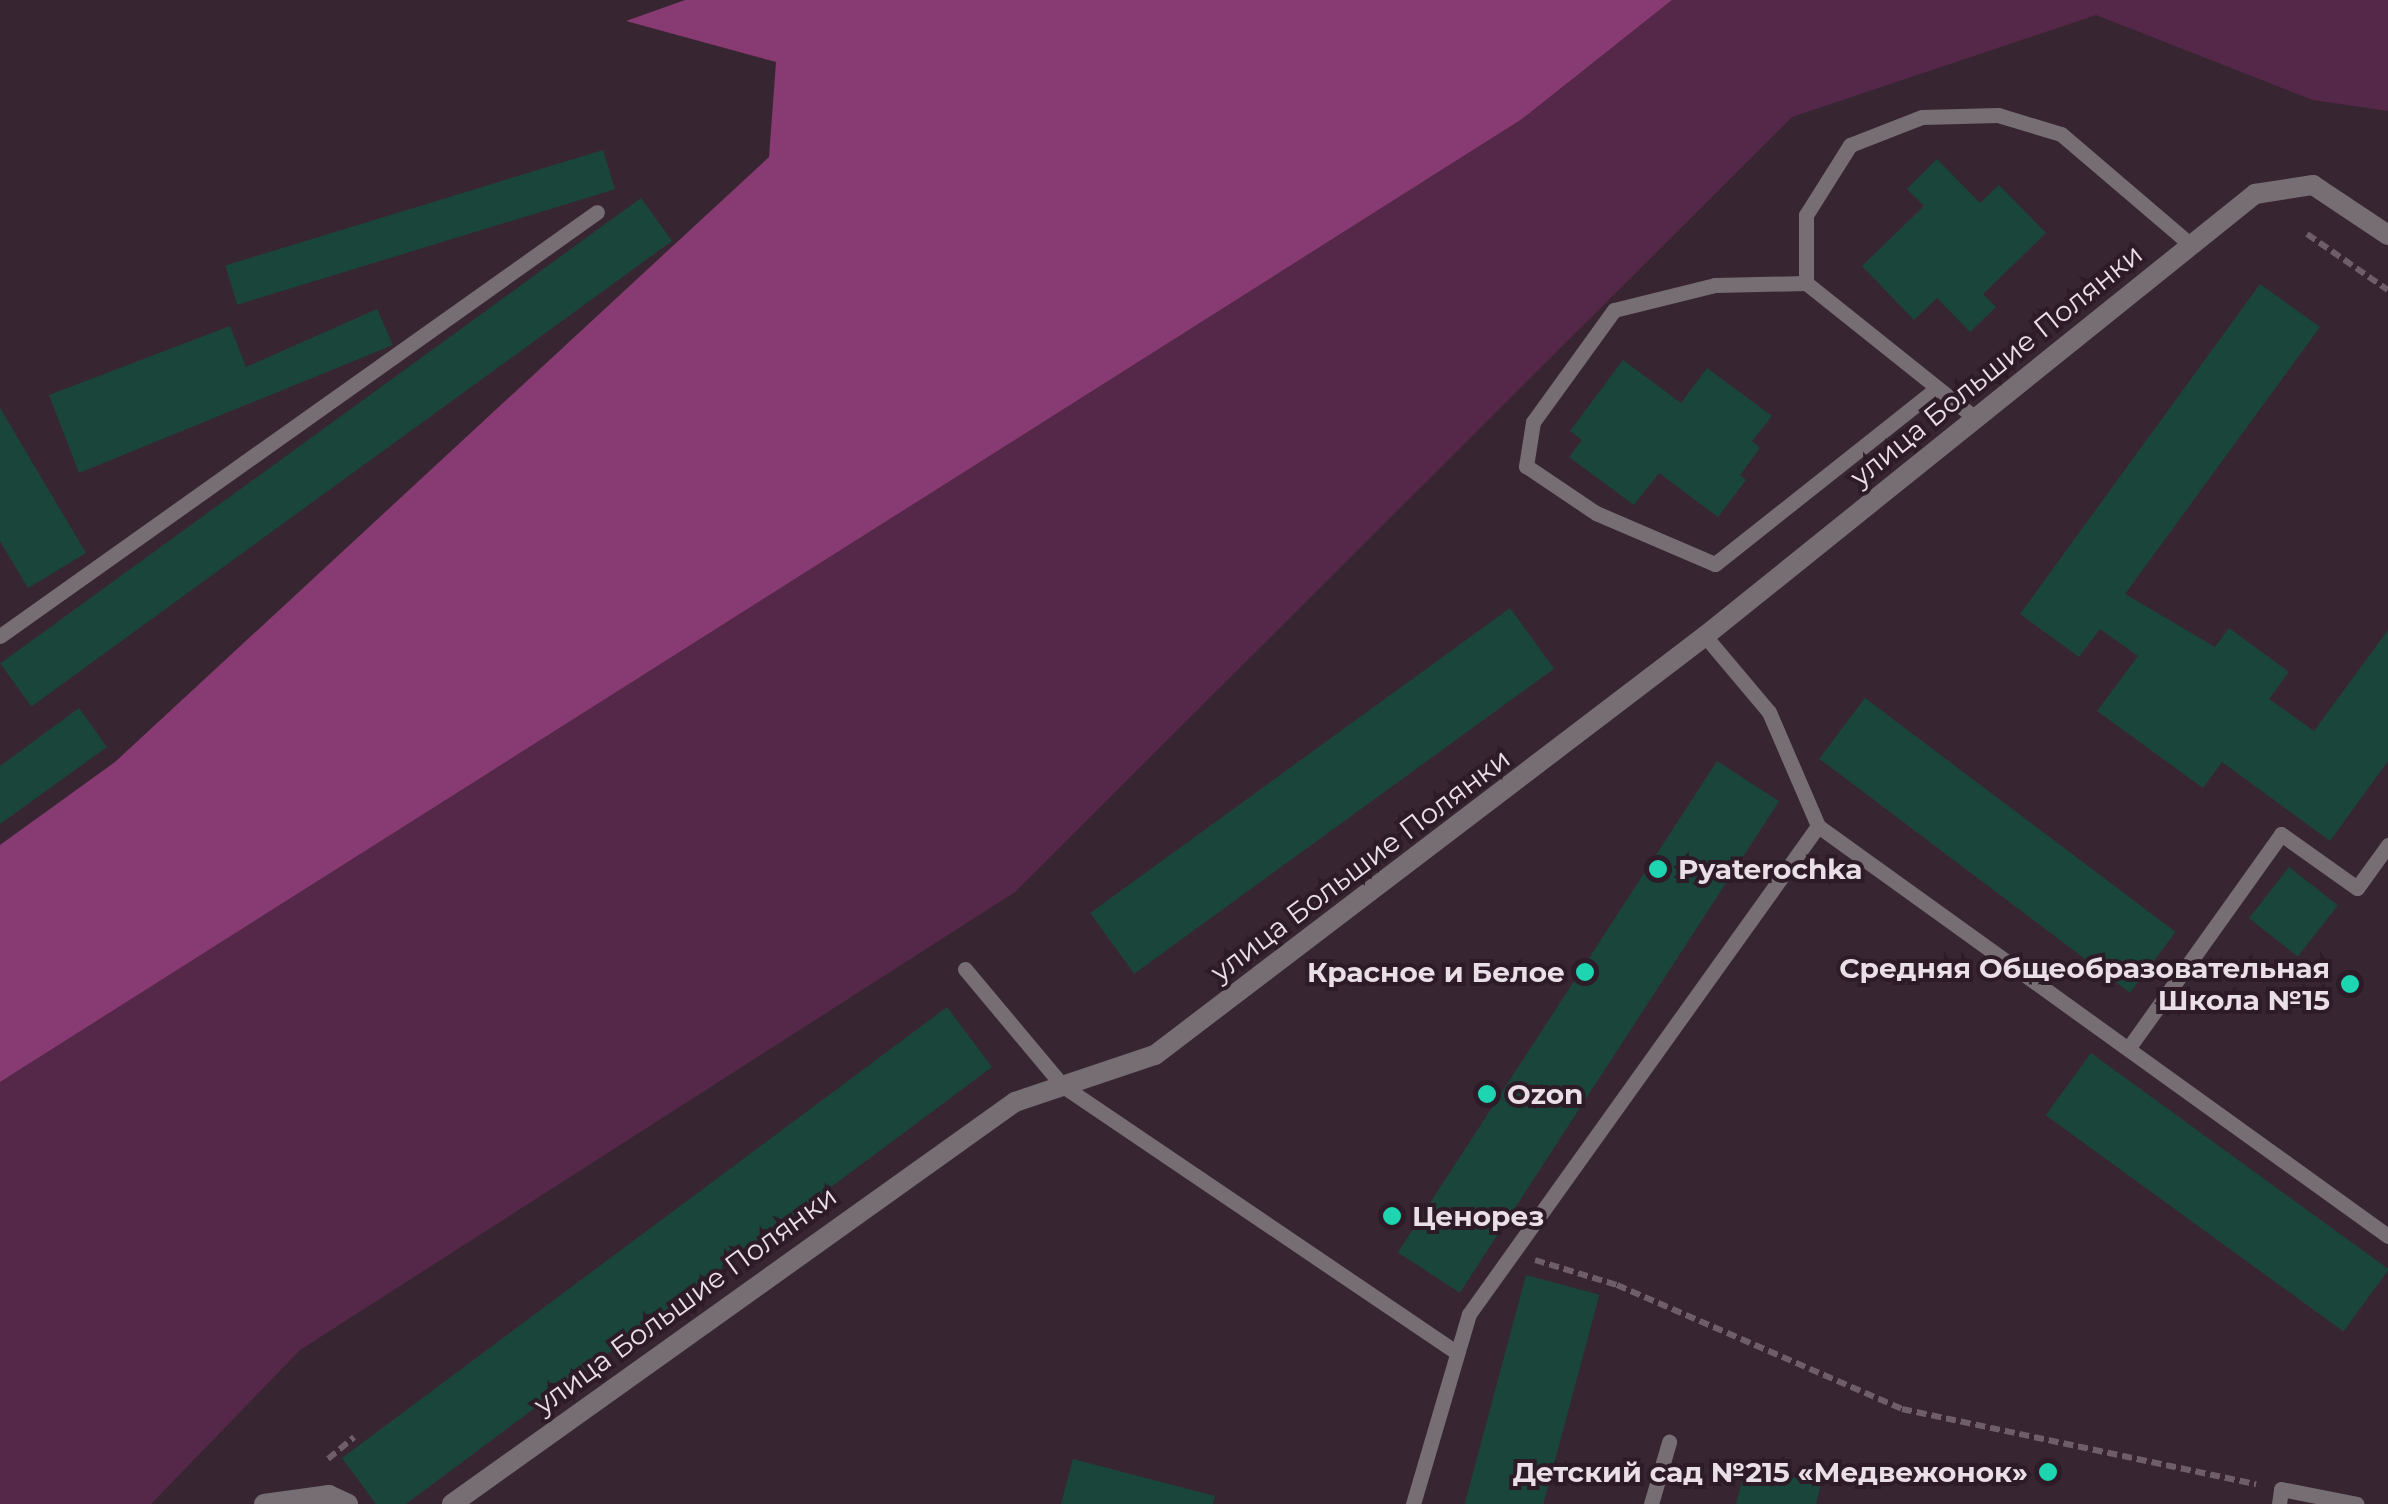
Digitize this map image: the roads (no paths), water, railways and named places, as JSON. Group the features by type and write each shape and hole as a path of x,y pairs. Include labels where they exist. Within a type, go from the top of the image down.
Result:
{"street":[{"name":"улица Большие Полянки","path":"452,1504 812,1239 1015,1102 1155,1055 1706,636 2254,194 2313,185 2388,235"},
{"path":"264,1504 329,1494 348,1504"}],"lane":[{"path":"1806,283 1806,215 1850,145 1922,118 1998,116 2060,134 2190,244"},
{"path":"0,612 5,632 597,212"},
{"path":"1936,389 1715,564 1596,513 1526,466 1533,422 1614,310 1716,285 1806,283 1974,417"},
{"path":"1706,636 1770,712 1818,826 2130,1046 2388,1236"},
{"path":"1413,1504 1470,1314 1818,826"},
{"path":"2130,1046 2281,834 2358,888 2388,846"},
{"path":"965,968 1063,1086 1458,1354"},
{"path":"1650,1504 1668,1442"},
{"path":"2280,1497 2357,1504"}],"place":[{"name":"Pyaterochka","path":"1658,869"},
{"name":"Красное и Белое","path":"1585,972"},
{"name":"Средняя Общеобразовательная Школа №15","path":"2350,984"},
{"name":"Ozon","path":"1487,1094"},
{"name":"Ценорез","path":"1392,1216"},
{"name":"Детский сад №215 «Медвежонок»","path":"2048,1472"}]}
